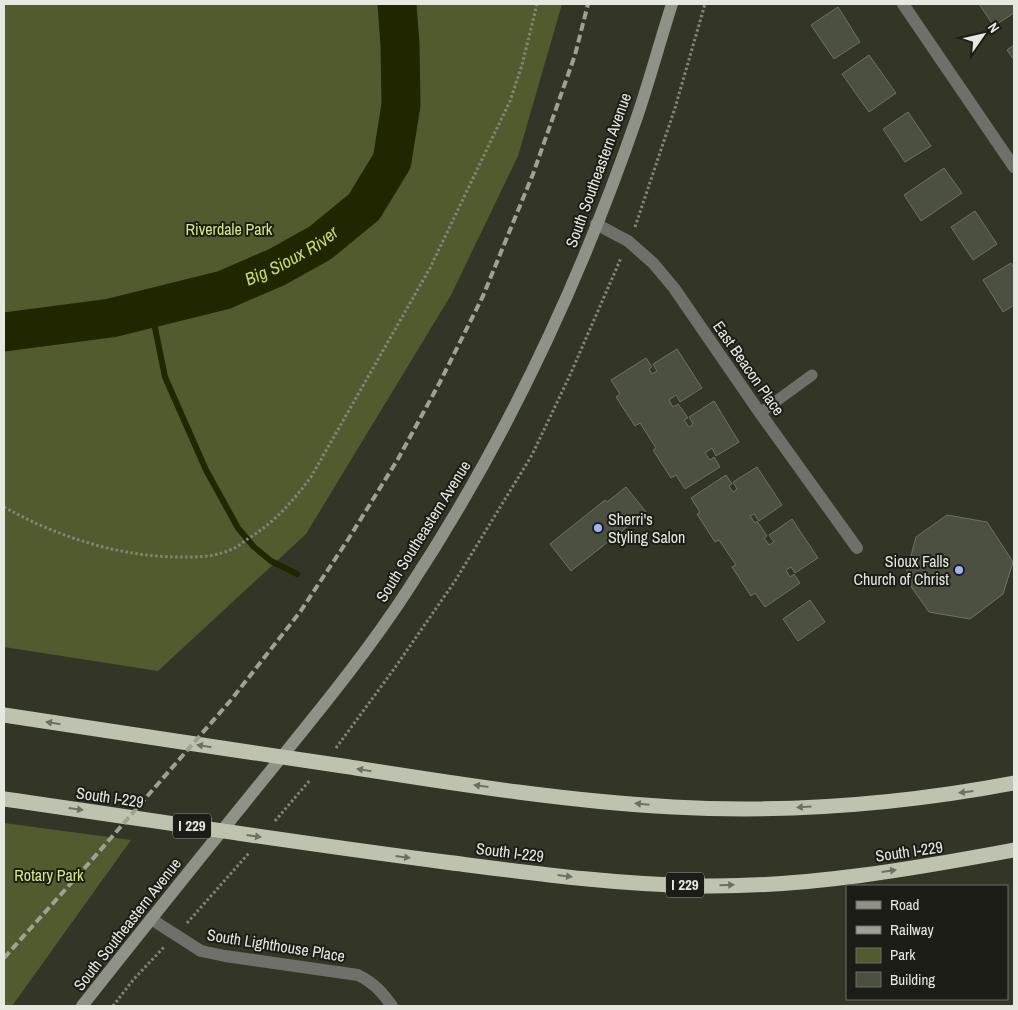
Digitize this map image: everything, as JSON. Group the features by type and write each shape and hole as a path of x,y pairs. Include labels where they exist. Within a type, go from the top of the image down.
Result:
{"highway":[{"path":"4,715 413,777 595,800 672,807 725,808 854,804 973,791 1014,783"},
{"name":"South I-229","path":"4,799 355,851 593,880 704,886 762,885 825,880 952,862 1014,850"}],"main road":[{"name":"South Southeastern Avenue","path":"82,1006 353,669 409,588 474,481 551,333 596,224 637,116 672,4"}],"street":[{"path":"903,4 1014,167"},
{"name":"East Beacon Place","path":"596,224 628,241 653,263 674,288 760,413 857,548"},
{"name":"South Lighthouse Place","path":"151,919 201,951 358,975 371,981 382,991 392,1006"}],"lane":[{"path":"760,413 812,375"}],"path":[{"path":"4,506 55,531 98,546 131,553 168,557 200,557 232,550 278,517 311,477 430,268 510,101 522,65 537,4"}],"green space":[{"name":"Riverdale Park","path":"4,4 562,4 518,156 451,295 306,534 158,671 4,647"},
{"name":"Rotary Park","path":"4,823 131,840 12,1006 4,1006"}],"building":[{"path":"979,4 1014,4 1014,13 994,26"},
{"path":"838,7 860,42 834,59 811,25"},
{"path":"1014,45 1014,60 1007,50"},
{"path":"869,55 896,93 869,112 842,74"},
{"path":"908,112 931,146 905,162 883,129"},
{"path":"944,168 962,193 921,221 904,195"},
{"path":"975,211 997,244 973,260 951,227"},
{"path":"1011,263 1014,268 1014,305 1003,312 983,280"},
{"path":"677,349 702,388 680,402 676,395 669,400 673,407 678,404 688,418 684,420 689,427 693,424 689,417 714,401 739,442 716,456 712,448 705,453 710,460 714,457 720,467 685,489 676,475 671,478 653,450 656,448 640,423 635,426 616,397 620,394 611,380 646,358 652,367 649,369 652,374 657,371 653,364"},
{"path":"757,467 782,505 759,521 754,514 750,516 755,523 757,521 767,536 764,538 769,545 774,542 769,535 792,519 818,558 795,573 791,567 786,570 790,577 794,574 800,583 765,607 755,593 751,596 732,567 736,565 719,540 715,542 697,514 700,512 691,498 726,475 732,484 729,486 733,492 737,489 733,482"},
{"name":"Sherri's Styling Salon","path":"626,487 646,512 571,571 550,544 605,500 607,502"},
{"name":"Sioux Falls Church of Christ","path":"947,515 987,522 1013,562 1003,594 970,619 929,612 905,578 916,537"},
{"path":"810,600 825,622 798,641 783,619"}],"waterway":[{"name":"Big Sioux River","path":"4,332 111,318 224,290 277,267 320,243 364,207 392,161 401,105 397,4"},
{"path":"151,308 165,377 206,470 238,528 254,547 271,561 297,574"}],"railway":[{"path":"4,958 231,700 300,612 398,459 440,382 483,296 533,174 575,55 588,4"}],"place":[{"name":"Sherri's Styling Salon","path":"598,528"},
{"name":"Sioux Falls Church of Christ","path":"959,570"}]}
